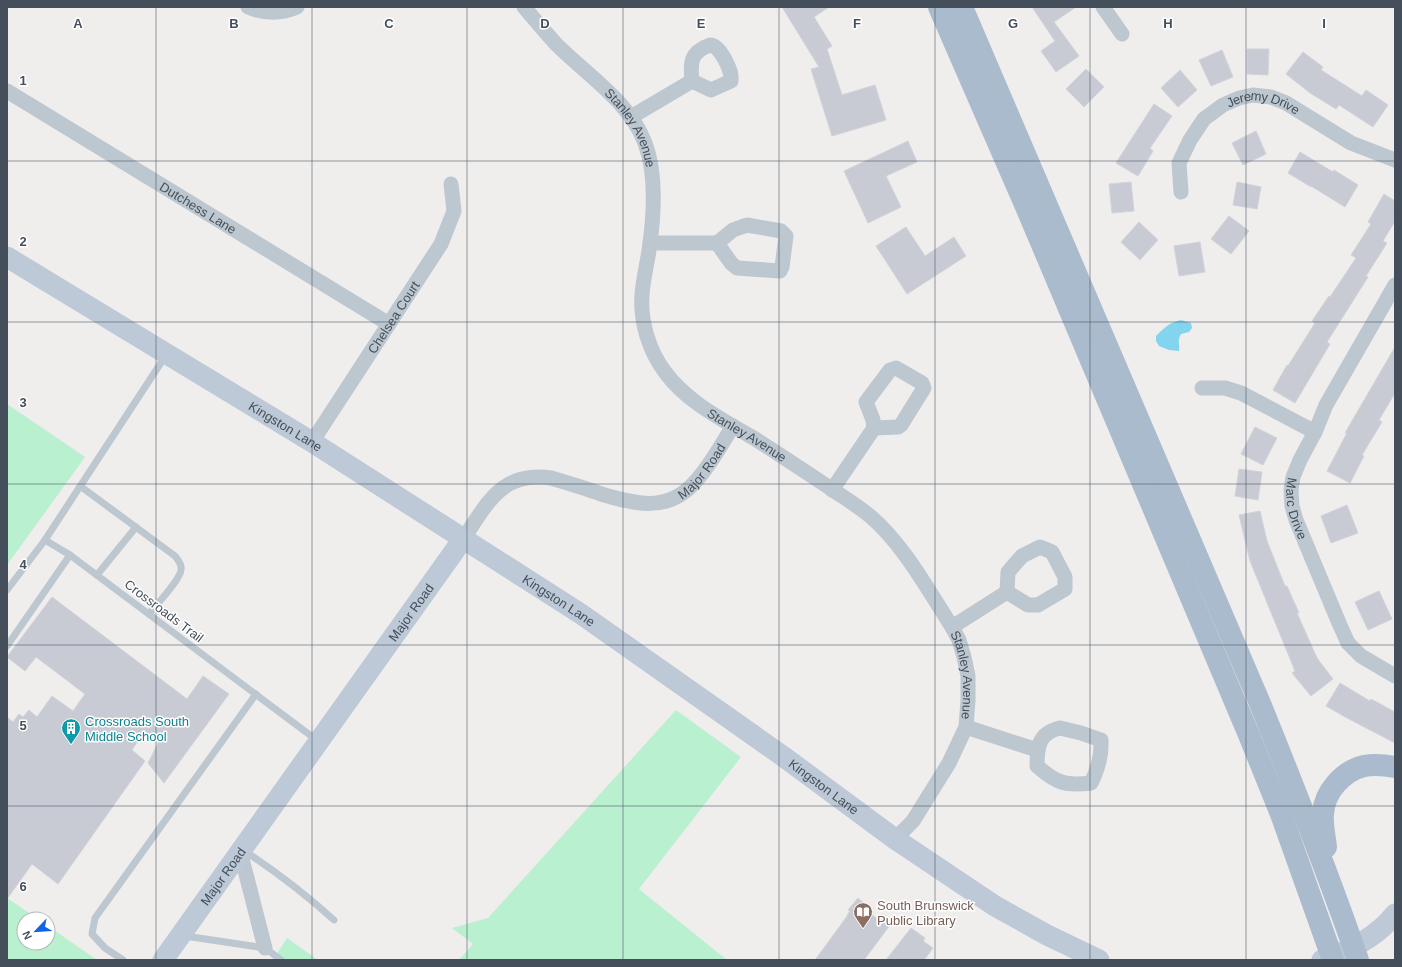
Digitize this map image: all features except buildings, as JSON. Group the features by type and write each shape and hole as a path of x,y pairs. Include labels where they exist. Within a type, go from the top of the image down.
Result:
{"main road":[{"path":"939,7 1027,209 1249,735 1281,814 1329,959"},
{"path":"962,7 1259,701 1331,882 1356,953"},
{"path":"1331,882 1322,813 1327,794 1338,780 1354,769 1365,766 1379,765 1395,767"}],"street":[{"path":"248,7 260,11 280,12 297,7"},
{"name":"Stanley Avenue","path":"524,7 556,44 615,98 631,117 643,138 651,166 654,185 650,243 642,296 643,318 648,339 655,356 664,371 678,387 710,413 783,456 870,516 886,532 906,558 959,640 968,676 966,727 949,763 913,821 895,839"},
{"path":"1103,7 1122,34"},
{"path":"631,117 692,81"},
{"name":"Dutchess Lane","path":"7,91 388,324"},
{"name":"Jeremy Drive","path":"1181,192 1179,163 1190,140 1204,119 1223,105 1240,98 1253,95 1271,97 1286,103 1351,143 1395,160"},
{"name":"Chelsea Court","path":"312,442 441,244 454,211 451,184"},
{"path":"650,243 717,243"},
{"name":"Kingston Lane","path":"7,257 312,442 581,614 784,757 895,839 995,906 1047,935 1099,960"},
{"name":"Marc Drive","path":"1395,285 1326,405 1315,432 1300,460 1293,477 1291,490 1292,506 1296,520 1348,643 1361,656 1395,676"},
{"path":"1202,388 1210,386 1225,388 1241,393 1315,432"},
{"name":"Major Road","path":"162,960 494,495 515,481 527,477 539,476 552,478 630,502 644,504 658,503 672,499 695,483 733,426"},
{"path":"832,490 874,428"},
{"path":"952,627 1007,592"},
{"path":"966,727 1037,750"},
{"path":"1060,728 1081,733 1100,740 1102,752 1098,769 1091,783 1075,785 1062,783 1055,780 1037,766 1037,750 1044,735 1051,730 1060,728"},
{"path":"241,850 265,948"},
{"path":"1329,959 1356,953 1395,914"}],"lane":[{"path":"7,590 44,540 167,354"},
{"path":"80,486 175,556 180,562 181,570 176,580 149,614"},
{"path":"97,575 136,527"},
{"name":"Crossroads Trail","path":"44,540 70,555 318,741"},
{"path":"7,646 70,555"},
{"path":"123,960 105,948 92,934 96,918 256,694"},
{"path":"241,850 286,880 334,920"},
{"path":"180,935 265,948 281,960"}],"green space":[{"path":"7,404 85,457 7,565"},
{"path":"676,710 741,757 639,889 727,960 459,960 473,944 452,928 488,918"},
{"path":"7,898 26,911 16,911 16,951 56,951 56,932 97,960 7,960"},
{"path":"287,938 318,960 273,960"}],"water":[{"path":"1181,320 1191,323 1192,328 1189,332 1181,334 1179,351 1169,350 1159,346 1156,341 1156,336 1170,324"}],"place":[{"name":"Crossroads South Middle School","path":"71,745"},
{"name":"South Brunswick Public Library","path":"863,929"}]}
